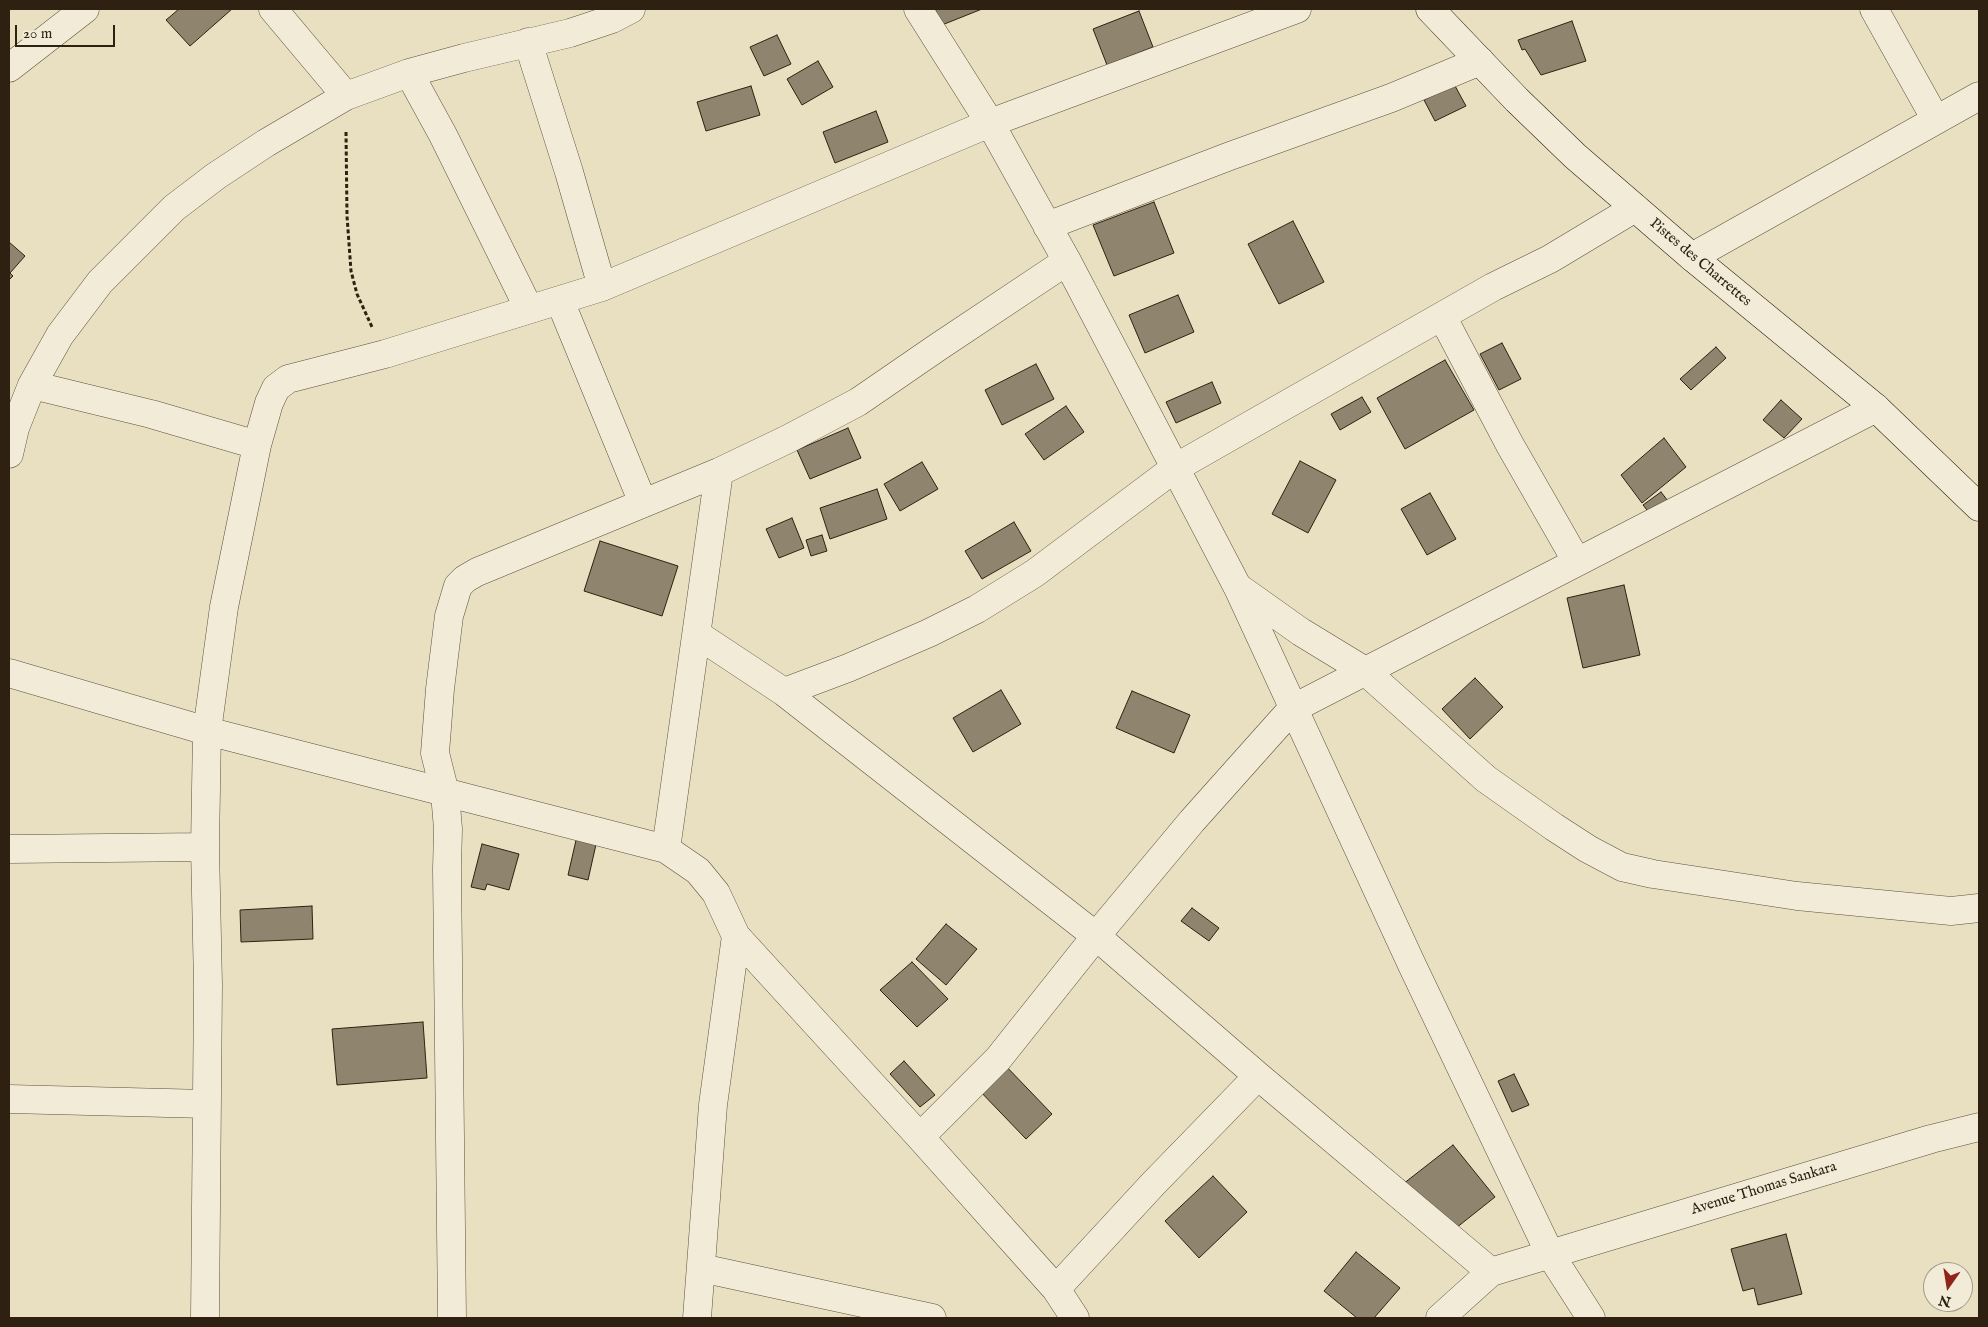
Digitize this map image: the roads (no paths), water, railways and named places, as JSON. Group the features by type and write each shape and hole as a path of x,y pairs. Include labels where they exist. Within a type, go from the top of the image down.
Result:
{"street":[{"path":"9,68 85,9"},
{"path":"273,9 346,96"},
{"path":"918,9 990,123 1067,261 1238,588 1292,709 1550,1254 1591,1318"},
{"path":"205,1318 208,985 205,848 207,730 224,607 257,445 269,403 276,388 288,379 385,354 602,288 990,123 1297,9"},
{"name":"Pistes des Charrettes","path":"1430,9 1575,156 1692,257 1876,408 1979,507"},
{"path":"1874,9 1936,120"},
{"path":"9,454 12,427 60,335 100,282 174,208 216,176 266,143 346,96 409,73 570,33 616,12"},
{"path":"528,42 569,172 602,288"},
{"path":"1047,226 1230,156 1391,98 1480,61"},
{"path":"409,73 443,135 529,309"},
{"path":"1692,257 1979,96"},
{"path":"784,692 848,668 929,633 977,609 1035,574 1176,468 1493,287 1550,259 1635,208"},
{"path":"452,1318 448,829 445,793 436,753 440,689 449,616 458,586 465,578 477,572 719,472 788,439 858,402 1067,261"},
{"path":"560,301 643,503"},
{"path":"1442,316 1510,445 1577,562"},
{"path":"32,386 151,414 257,445"},
{"path":"920,1137 998,1059 1096,936 1192,821 1292,709 1876,408"},
{"path":"666,849 698,635 719,472"},
{"path":"1238,588 1301,632 1365,671 1486,779 1554,827 1588,849 1622,867 1653,874 1797,896 1951,911 1979,908"},
{"path":"698,635 784,692 1096,936 1258,1076 1491,1272 1440,1318"},
{"path":"9,672 207,730 666,849 698,871 716,893 736,936 1056,1289 1075,1318"},
{"path":"9,848 205,848"},
{"path":"697,1318 713,1105 736,936"},
{"path":"1056,1289 1153,1184 1258,1076"},
{"path":"9,1098 207,1104"},
{"name":"Avenue Thomas Sankara","path":"1491,1272 1931,1139 1979,1127"},
{"path":"701,1268 932,1318"}]}
